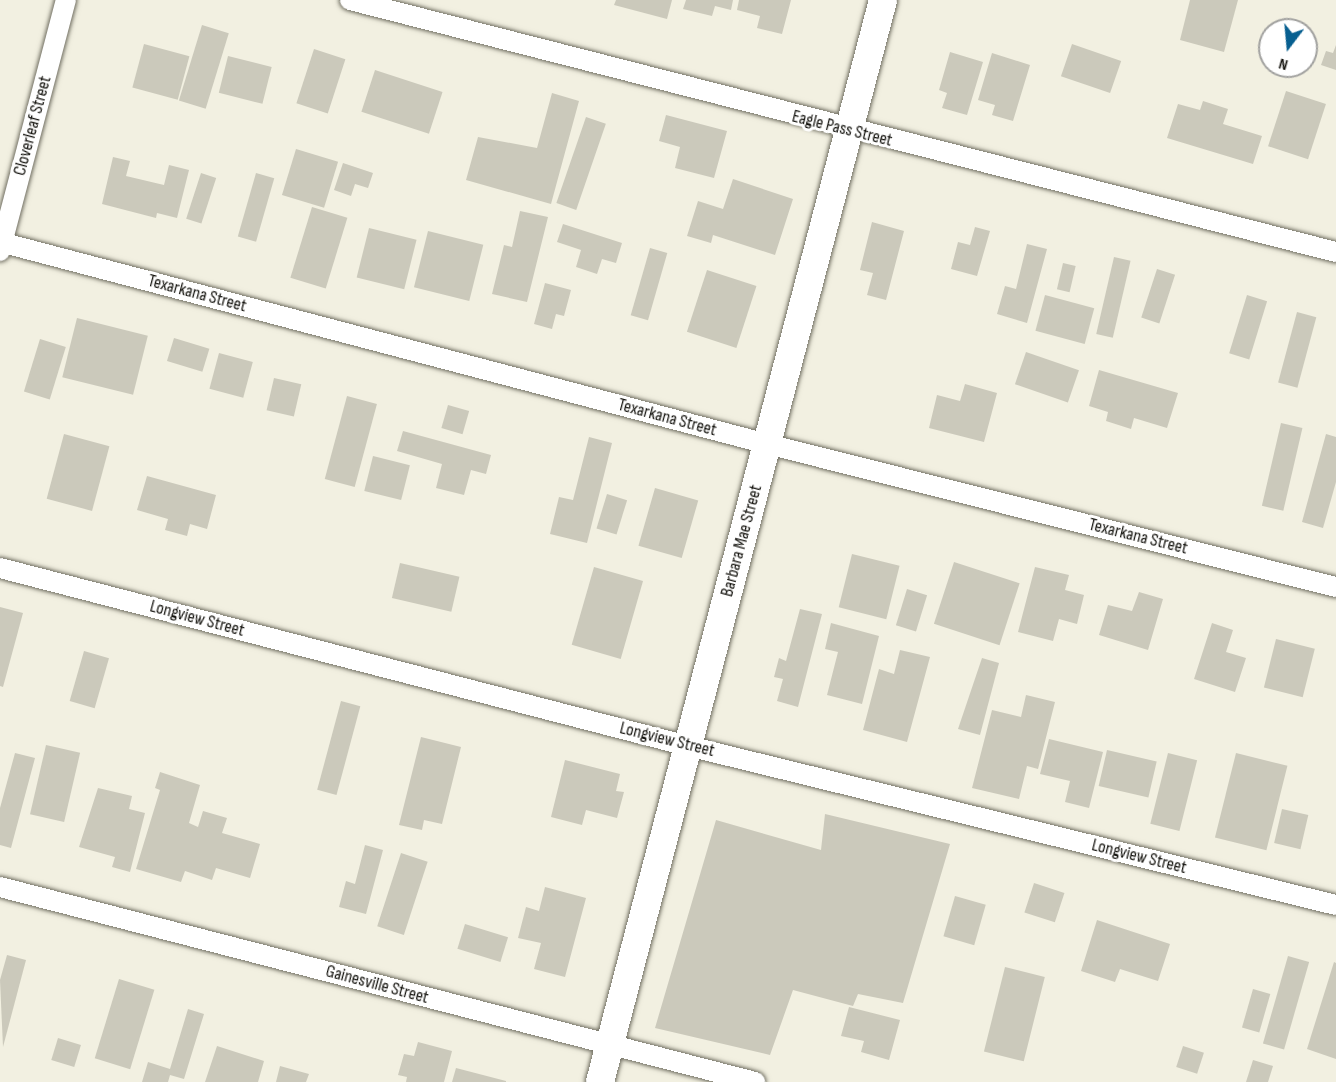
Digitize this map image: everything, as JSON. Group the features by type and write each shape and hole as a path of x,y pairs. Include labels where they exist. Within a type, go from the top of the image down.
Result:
{"street":[{"name":"Cloverleaf Street","path":"1,245 66,0"},
{"name":"Eagle Pass Street","path":"350,0 849,130 1336,252"},
{"name":"Barbara Mae Street","path":"600,1082 883,0"},
{"name":"Texarkana Street","path":"1,245 767,444 1336,587"},
{"name":"Longview Street","path":"0,568 688,746 1336,905"},
{"name":"Gainesville Street","path":"0,887 755,1082"}],"building":[{"path":"616,0 672,0 667,19 614,5"},
{"path":"686,0 733,0 731,10 715,6 712,16 683,9"},
{"path":"739,0 791,0 782,34 757,28 760,16 737,10"},
{"path":"1190,0 1238,0 1224,52 1180,40"},
{"path":"202,25 229,33 206,109 179,101"},
{"path":"144,44 189,56 178,100 132,87"},
{"path":"1072,44 1121,61 1110,93 1061,76"},
{"path":"1336,45 1336,70 1321,65 1326,51 1333,53"},
{"path":"314,49 345,59 328,113 296,103"},
{"path":"950,52 983,62 967,115 942,108 947,93 939,90"},
{"path":"992,53 1030,65 1013,121 992,115 995,105 978,100"},
{"path":"228,56 272,67 262,104 219,93"},
{"path":"375,70 443,92 429,134 361,112"},
{"path":"1286,91 1326,104 1308,159 1268,146"},
{"path":"552,93 579,101 551,204 466,180 478,137 537,148"},
{"path":"1203,101 1228,109 1223,124 1262,136 1253,164 1167,138 1178,104 1200,110"},
{"path":"666,115 727,131 714,178 675,168 680,147 659,141"},
{"path":"586,117 606,124 576,210 556,203"},
{"path":"296,149 338,162 324,208 282,195"},
{"path":"113,157 130,161 126,176 164,185 169,165 189,170 177,218 157,213 156,218 102,204"},
{"path":"343,163 373,173 368,188 355,184 351,196 334,190"},
{"path":"201,173 216,178 201,224 186,219"},
{"path":"256,173 274,178 256,242 238,236"},
{"path":"733,179 793,199 775,255 713,235 711,243 687,236 698,201 723,209"},
{"path":"312,207 347,218 326,289 290,278"},
{"path":"520,211 548,217 527,302 492,294 504,245 512,247"},
{"path":"872,222 904,231 886,300 867,295 873,273 860,270"},
{"path":"563,224 622,243 616,263 602,259 597,274 576,267 581,250 557,242"},
{"path":"975,227 990,231 977,276 951,269 958,242 970,245"},
{"path":"369,228 417,240 404,289 357,277"},
{"path":"428,231 483,245 469,301 414,287"},
{"path":"1027,244 1047,249 1027,323 997,314 1005,286 1016,289"},
{"path":"650,248 667,253 648,320 631,315"},
{"path":"1114,257 1131,261 1113,338 1096,334"},
{"path":"1063,263 1076,266 1070,292 1057,289"},
{"path":"1157,269 1175,275 1159,323 1141,318"},
{"path":"707,270 756,286 736,348 687,332"},
{"path":"545,283 571,290 564,316 556,314 552,329 534,324"},
{"path":"1045,295 1094,308 1085,344 1035,331"},
{"path":"1247,295 1267,301 1249,359 1229,353"},
{"path":"1297,312 1316,317 1297,388 1278,383"},
{"path":"77,318 148,336 133,395 62,377"},
{"path":"174,338 209,349 202,372 167,361"},
{"path":"40,339 66,347 50,399 24,392"},
{"path":"1026,352 1079,370 1068,402 1015,384"},
{"path":"219,353 253,362 243,398 209,389"},
{"path":"1099,370 1178,393 1167,428 1134,418 1131,429 1106,421 1108,412 1089,406"},
{"path":"274,378 301,384 294,416 267,410"},
{"path":"965,384 997,393 984,442 929,428 937,395 960,401"},
{"path":"347,396 377,404 355,487 325,479"},
{"path":"448,405 469,411 463,434 441,428"},
{"path":"1281,423 1302,428 1283,511 1262,506"},
{"path":"403,431 491,455 486,474 471,470 464,495 436,488 442,464 397,451"},
{"path":"64,434 109,446 92,511 47,499"},
{"path":"1326,434 1336,437 1336,482 1323,528 1302,522"},
{"path":"589,437 612,443 587,543 550,534 559,497 573,500"},
{"path":"373,456 410,465 401,500 364,491"},
{"path":"147,476 216,495 207,529 190,524 187,536 165,530 168,519 137,510"},
{"path":"655,488 698,500 682,558 638,546"},
{"path":"607,494 627,500 617,535 596,528"},
{"path":"852,554 900,566 886,619 839,607"},
{"path":"954,562 1020,583 1000,645 934,624"},
{"path":"400,563 459,577 451,612 392,598"},
{"path":"594,567 643,581 621,659 572,645"},
{"path":"1035,567 1069,575 1065,590 1084,595 1077,624 1059,619 1053,641 1018,632"},
{"path":"907,589 927,595 916,631 896,625"},
{"path":"1139,592 1163,599 1148,650 1099,635 1108,605 1132,611"},
{"path":"0,607 23,613 3,687 0,686"},
{"path":"800,609 822,614 798,707 777,701 783,679 774,677 779,658 786,661"},
{"path":"831,623 879,636 862,704 827,695 838,652 825,649"},
{"path":"1212,623 1233,630 1226,652 1246,658 1235,692 1194,679"},
{"path":"1276,639 1315,649 1303,697 1264,688"},
{"path":"900,650 930,657 907,742 863,730 879,669 894,674"},
{"path":"84,651 109,658 95,708 70,701"},
{"path":"982,658 999,663 980,735 958,729"},
{"path":"1026,695 1055,702 1038,769 1027,766 1019,799 972,788 992,710 1021,717"},
{"path":"341,701 360,706 337,795 317,790"},
{"path":"421,737 461,747 442,824 424,820 422,830 399,825"},
{"path":"1049,739 1103,752 1089,808 1065,802 1070,781 1040,774"},
{"path":"46,745 80,753 64,822 30,814"},
{"path":"1107,750 1157,761 1148,798 1099,786"},
{"path":"15,753 35,758 11,848 0,845 0,808"},
{"path":"1168,753 1197,760 1179,831 1150,824"},
{"path":"1236,753 1287,766 1266,850 1215,837"},
{"path":"565,760 620,774 616,791 624,792 617,818 586,810 582,825 551,817"},
{"path":"160,772 200,785 189,823 198,827 203,811 227,818 222,833 260,844 250,878 216,868 212,880 185,871 181,882 136,869 160,790 155,788"},
{"path":"98,788 132,796 129,809 145,813 130,872 112,867 115,857 79,847"},
{"path":"1282,809 1308,815 1300,849 1274,843"},
{"path":"825,814 950,844 903,1003 858,994 853,1006 793,990 770,1055 655,1028 716,820 821,850"},
{"path":"365,845 383,850 366,914 339,907 346,881 355,884"},
{"path":"401,853 428,862 404,935 377,926"},
{"path":"1034,883 1064,893 1055,922 1024,912"},
{"path":"545,887 586,898 565,977 534,969 541,943 518,938 526,907 539,911"},
{"path":"955,896 986,905 974,945 943,936"},
{"path":"1097,920 1170,944 1158,981 1120,969 1115,982 1081,971"},
{"path":"465,924 508,937 500,962 457,949"},
{"path":"7,955 26,960 3,1047 0,980"},
{"path":"1288,956 1309,962 1284,1050 1263,1043"},
{"path":"1334,962 1336,963 1336,1059 1307,1049"},
{"path":"1005,967 1045,977 1024,1061 984,1051"},
{"path":"119,979 154,990 130,1069 95,1058"},
{"path":"1253,989 1270,994 1259,1032 1242,1027"},
{"path":"849,1007 900,1020 889,1060 861,1052 864,1041 841,1036"},
{"path":"188,1009 204,1014 184,1079 170,1075 168,1082 142,1082 148,1062 170,1069"},
{"path":"58,1038 81,1045 74,1067 51,1060"},
{"path":"418,1042 452,1051 444,1082 406,1082 407,1077 398,1075 404,1054 414,1056"},
{"path":"217,1046 264,1061 258,1082 205,1082"},
{"path":"1183,1046 1204,1053 1197,1074 1176,1067"},
{"path":"1253,1060 1273,1066 1268,1082 1246,1082"},
{"path":"280,1066 309,1074 306,1082 276,1082"},
{"path":"456,1068 506,1081 506,1082 452,1082"}]}
